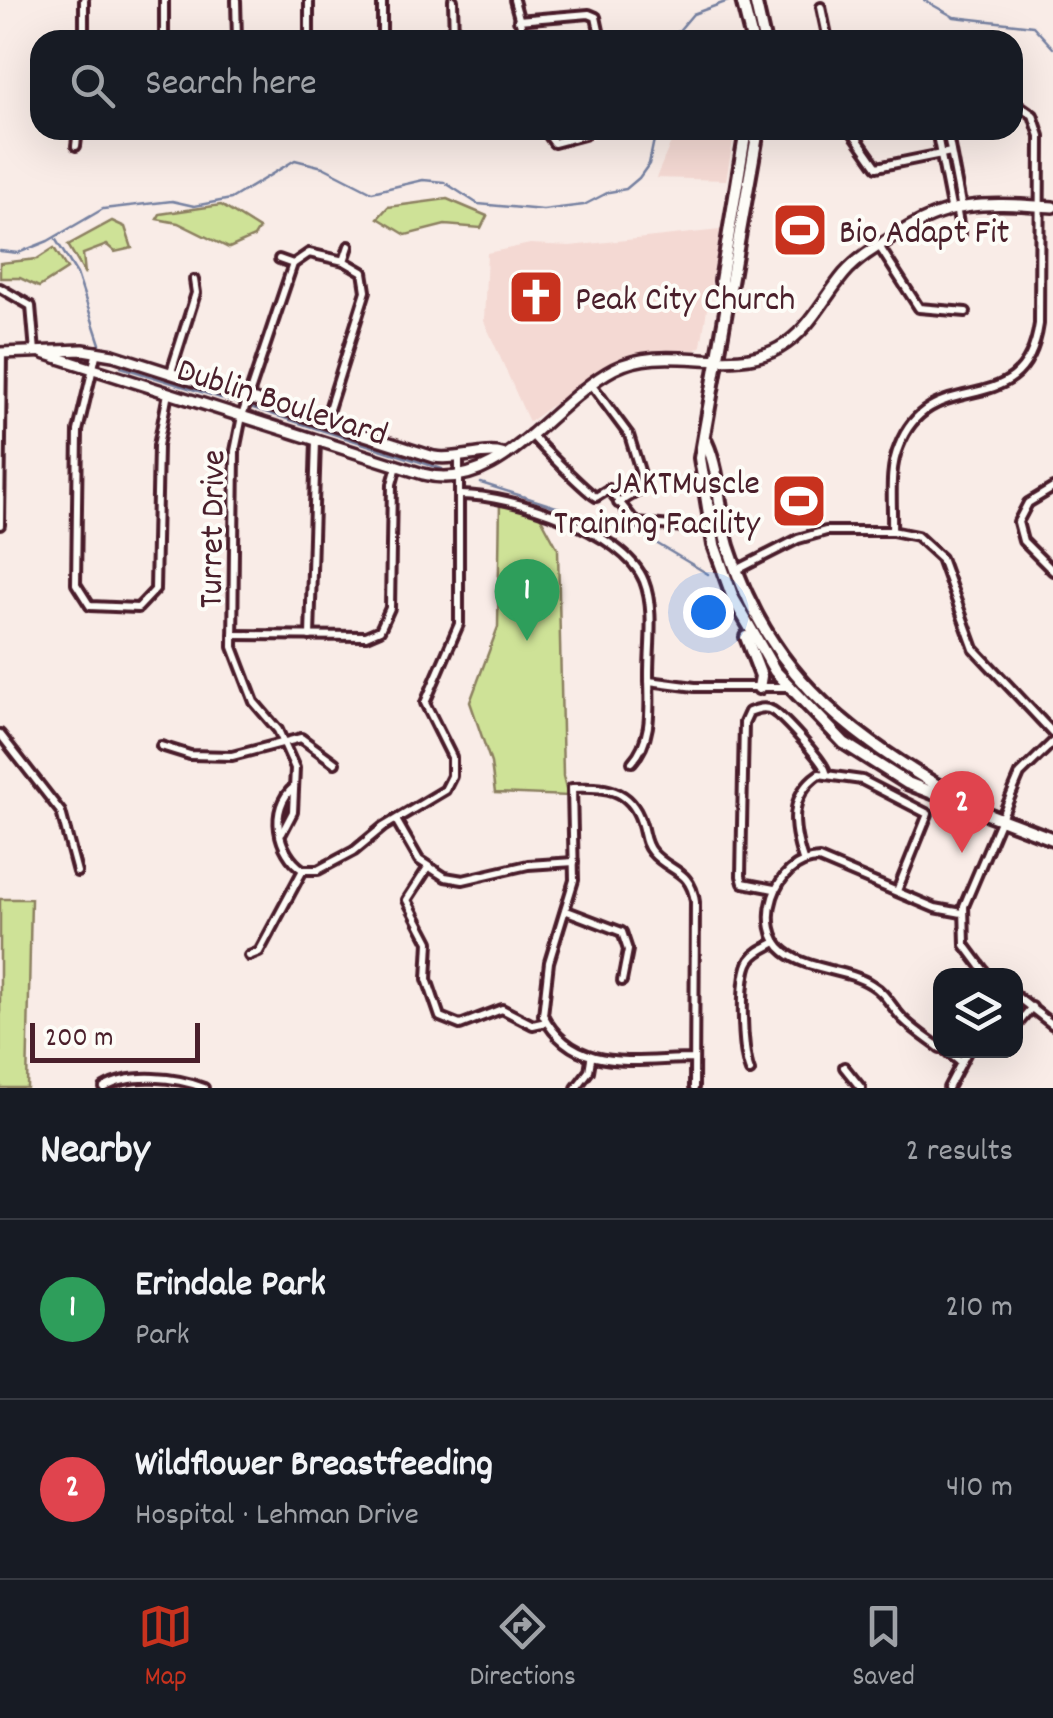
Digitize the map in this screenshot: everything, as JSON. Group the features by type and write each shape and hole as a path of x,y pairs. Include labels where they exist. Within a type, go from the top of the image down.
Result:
{"highway":[{"path":"750,3 751,30"},
{"path":"750,3 760,30"},
{"path":"726,298 721,280 744,140"},
{"path":"756,140 700,458 705,503 759,670 758,688"},
{"path":"706,441 714,459 721,514 736,570 765,631 803,684 867,743 965,802"},
{"path":"733,598 752,636 788,687 826,728 908,783 965,802 1053,840"},
{"path":"788,687 803,684"}],"main road":[{"name":"Dublin Boulevard","path":"39,353 434,477 460,478 496,464 502,454 591,384 635,361 748,358 781,347 806,326 847,271 927,216 956,206 1053,206"},
{"name":"Dublin Boulevard","path":"1,353 97,351 434,457 458,460 493,452 502,454"}],"street":[{"path":"84,0 84,30"},
{"path":"164,0 164,30"},
{"path":"236,0 236,30"},
{"path":"309,0 309,30"},
{"path":"382,0 382,30"},
{"path":"453,0 454,30"},
{"path":"514,0 522,30"},
{"path":"821,8 826,30"},
{"path":"518,20 588,14 596,16 599,30"},
{"path":"892,530 894,465 906,432 940,401 1000,387 1024,371 1038,336 1038,126 1023,108"},
{"path":"76,146 77,140"},
{"path":"857,140 877,168 951,152"},
{"path":"938,140 962,235"},
{"path":"949,140 956,206"},
{"path":"344,261 349,246"},
{"path":"879,246 917,311 966,312"},
{"path":"279,259 293,264 309,253 344,261 363,272 366,291 325,422"},
{"name":"Turret Drive","path":"282,833 293,812 295,768 284,741 257,708 238,670 233,635 235,451 242,416 293,264"},
{"path":"171,372 196,293 194,280"},
{"path":"0,288 32,306 39,353"},
{"path":"97,351 78,431 76,584 80,597 90,606 138,608 155,590 158,446 168,392"},
{"path":"0,525 1,353"},
{"path":"591,384 629,435 645,487 618,503"},
{"path":"530,433 580,480 585,493 596,498 609,490 636,524 685,527"},
{"path":"310,636 316,440"},
{"path":"282,833 285,852 304,870 318,870 354,852 396,820 440,796 452,776 449,750 425,703 459,624 458,460"},
{"path":"233,635 366,636 380,630 388,619 392,484 397,466"},
{"path":"1053,488 1028,503 1018,522 1024,541 1053,572"},
{"path":"461,495 484,496 538,512 607,540 625,553 638,570 648,595 649,681 646,738 632,762"},
{"path":"736,570 817,533 892,530 917,536 936,551 974,650 1053,733"},
{"path":"649,681 788,687"},
{"path":"774,889 743,883 741,876 744,723 750,712 764,708 778,714 822,760 826,772"},
{"path":"0,734 61,812 77,872"},
{"path":"161,746 190,754 232,756 284,741 307,740 334,763"},
{"path":"982,968 967,949 962,914 1024,767 1053,742"},
{"path":"802,860 792,820 808,783 826,772 862,780 927,813 897,890"},
{"name":"Turret Drive","path":"282,833 281,802 294,787"},
{"path":"694,1059 591,1059 568,1048 546,1022 542,1009 549,962 567,911 574,862 572,788 602,787 624,795 638,814 649,848 679,868 692,886 694,1059 694,1088"},
{"path":"396,820 427,869 462,880 528,865 574,862"},
{"path":"933,1042 905,1021 874,986 791,956 776,942 774,889 783,874 802,860 826,860 962,914"},
{"path":"427,869 410,889 407,900 430,942 427,978 440,1017 460,1025 502,1009 533,1025 546,1022"},
{"path":"249,956 259,952 304,870"},
{"path":"567,911 622,932 628,950 622,981"},
{"path":"750,1070 744,1057 745,972 756,953 776,942"},
{"path":"1023,1001 1053,1025"},
{"path":"1023,1018 1032,1007"},
{"path":"955,1058 959,1061"},
{"path":"948,1088 961,1058"},
{"path":"576,1088 590,1071 591,1059"},
{"path":"844,1066 862,1088"},
{"path":"104,1088 126,1080 158,1079 204,1088"}],"shaded area":[{"path":"672,140 733,140 726,180 656,178"},
{"path":"720,230 701,346 695,350 642,352 610,363 529,422 484,321 487,253 530,244 570,246"}],"green space":[{"path":"447,199 487,216 481,228 445,225 406,235 378,218 388,207"},
{"path":"221,205 259,229 254,237 229,248 178,223 157,219 160,214"},
{"path":"112,221 125,227 132,248 115,252 107,245 83,254 85,274 68,245"},
{"path":"54,248 67,269 39,287 20,278 0,278 0,263 37,259"},
{"path":"500,500 538,512 558,549 563,776 568,796 495,793 491,763 470,702 498,627"},
{"path":"0,899 31,899 27,1088 0,1088"}],"waterway":[{"path":"679,30 693,14 731,0"},
{"path":"924,0 954,17 1033,26 1053,48"},
{"path":"0,251 18,253 48,241 103,209 172,201 194,206 231,199 295,160 323,167 372,192 423,180 444,182 478,204 543,210 584,205 609,192 626,189 639,178 649,164 654,140"},
{"path":"56,240 77,274 100,344"},
{"path":"121,367 240,404"},
{"path":"253,408 442,469"},
{"path":"481,483 641,534 708,574"}],"place":[{"name":"Bio Adapt Fit","path":"800,230"},
{"name":"Peak City Church","path":"536,297"},
{"name":"JAKTMuscle Training Facility","path":"799,501"},
{"name":"Erindale Park","path":"527,641"},
{"name":"Wildflower Breastfeeding","path":"962,853"}]}
